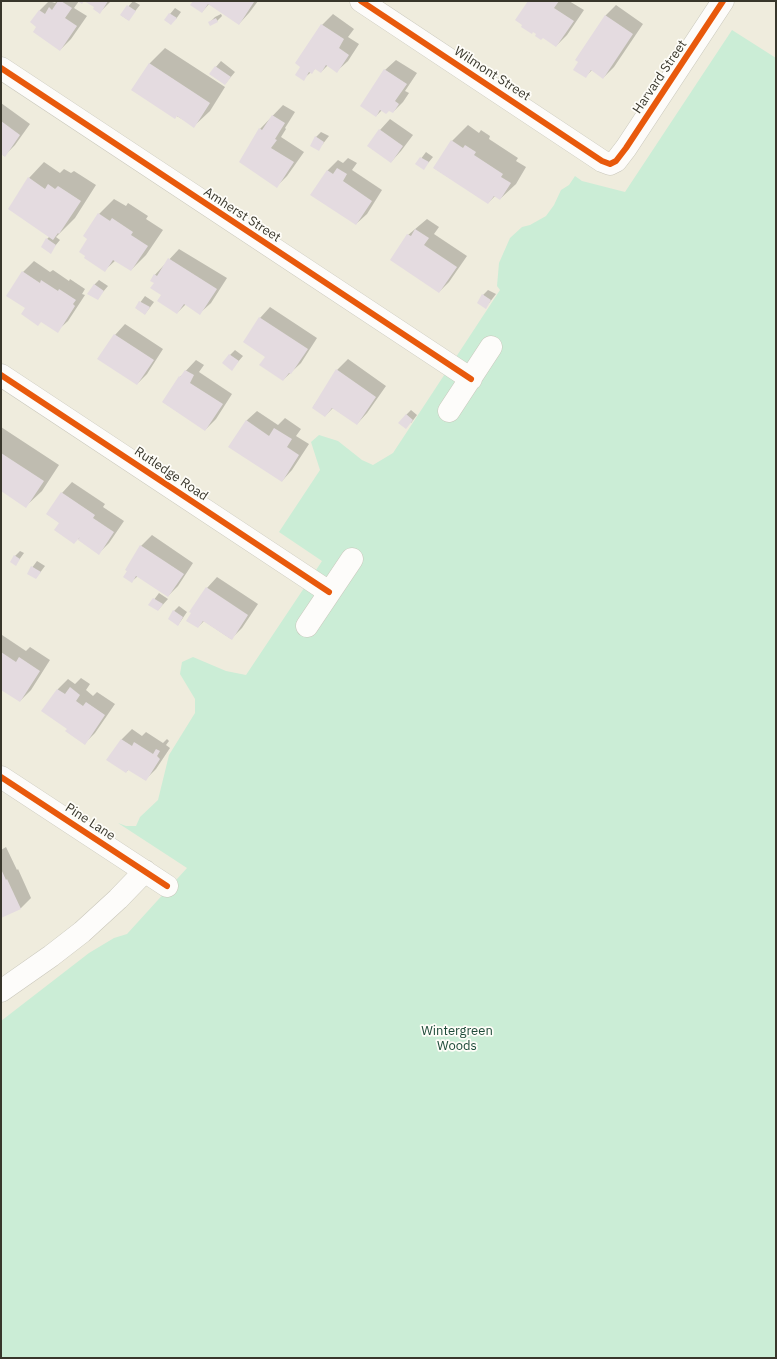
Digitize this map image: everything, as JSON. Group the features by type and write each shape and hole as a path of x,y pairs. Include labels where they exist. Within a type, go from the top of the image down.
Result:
{"street":[{"name":"Wilmont Street","path":"361,1 602,161 612,164"},
{"name":"Harvard Street","path":"612,164 623,152 723,1"},
{"name":"Amherst Street","path":"1,68 471,379"},
{"path":"449,412 491,348"},
{"name":"Rutledge Road","path":"1,375 329,592"},
{"path":"307,626 352,559"},
{"name":"Pine Lane","path":"1,777 167,886"},
{"path":"1,991 82,932 118,899 145,871"}],"green space":[{"name":"Wintergreen Woods","path":"732,30 776,58 776,1358 1,1358 1,1021 89,953 114,938 127,934 187,868 118,823 126,826 136,826 140,817 158,800 169,755 195,713 195,699 180,674 182,662 193,657 226,671 246,675 322,561 279,532 320,470 311,442 319,435 338,441 362,460 373,465 393,453 500,290 497,286 499,263 510,238 522,227 530,225 546,216 554,205 561,190 569,185 575,176 582,181 625,192"}],"building":[{"path":"58,1 61,1 72,8 65,18 77,26 60,51 33,32 36,27 30,22 39,10 45,14 49,7 52,10"},
{"path":"77,1 84,1 82,4"},
{"path":"84,1 108,1 100,14 93,9 94,7"},
{"path":"193,1 254,2 239,25 208,4 202,13 190,5"},
{"path":"528,1 559,1 554,8 574,21 556,47 543,38 541,40 535,36 536,34 533,32 532,34 521,27 522,25 515,20"},
{"path":"127,5 136,11 129,21 120,15"},
{"path":"169,13 177,18 171,25 164,20"},
{"path":"605,15 633,34 603,79 591,70 586,78 573,70 578,62 575,60"},
{"path":"216,18 218,22 210,26 208,22"},
{"path":"321,24 344,39 339,48 349,55 337,73 326,65 321,73 315,69 312,74 309,72 304,81 295,75 300,67 295,63"},
{"path":"149,63 210,103 194,128 177,116 175,119 131,90"},
{"path":"215,66 231,77 225,85 209,74"},
{"path":"384,69 407,84 395,101 399,104 393,113 389,111 386,114 380,110 376,117 360,106"},
{"path":"272,115 285,123 275,139 277,140 271,148 294,162 277,188 239,162 259,128 262,130"},
{"path":"1,121 20,135 5,157 1,154"},
{"path":"379,129 403,146 391,163 367,146"},
{"path":"315,136 324,142 319,151 310,146"},
{"path":"451,140 463,148 465,145 476,152 474,155 503,174 501,177 511,183 500,200 494,196 488,204 433,168"},
{"path":"420,157 429,162 424,170 415,164"},
{"path":"337,168 347,174 343,181 372,201 356,225 310,195 327,170 333,174"},
{"path":"28,177 45,189 48,184 55,189 58,186 81,201 59,234 58,233 53,240 8,209"},
{"path":"98,213 110,221 112,218 133,232 131,235 148,246 131,271 113,260 105,272 84,258 85,256 79,252 87,239 83,236"},
{"path":"415,229 429,238 424,245 457,267 439,293 390,260 407,234 411,236"},
{"path":"46,238 56,245 51,254 41,247"},
{"path":"168,258 217,289 200,315 184,304 177,314 157,301 161,295 150,288 154,283 150,281 154,274 157,276"},
{"path":"22,271 40,283 41,280 76,300 73,304 75,306 58,333 41,322 38,326 21,314 25,308 6,296"},
{"path":"94,284 104,291 98,300 87,294"},
{"path":"482,294 491,300 486,309 477,303"},
{"path":"139,301 150,307 145,315 135,308"},
{"path":"259,317 308,349 291,374 289,373 283,381 259,365 265,357 243,342"},
{"path":"114,334 154,360 137,385 97,359"},
{"path":"229,354 239,361 232,371 222,363"},
{"path":"336,369 376,397 357,425 332,408 325,417 312,408"},
{"path":"185,370 194,375 190,383 223,404 205,431 162,402 179,376 180,377"},
{"path":"406,414 413,420 406,429 398,423"},
{"path":"246,420 269,436 274,428 292,439 287,447 299,455 282,482 228,447"},
{"path":"1,453 44,481 26,508 1,491"},
{"path":"61,492 95,515 93,518 114,532 99,555 78,540 80,537 74,544 54,530 59,523 46,514"},
{"path":"140,545 184,574 168,597 136,576 132,583 123,577 127,571 125,570"},
{"path":"14,555 20,559 16,566 10,562"},
{"path":"31,566 41,572 36,579 27,574"},
{"path":"206,587 248,615 232,640 203,621 198,628 186,621 191,613 189,612"},
{"path":"153,598 163,604 158,611 148,605"},
{"path":"173,610 183,617 178,626 168,619"},
{"path":"1,652 16,662 19,657 40,671 20,702 1,690"},
{"path":"70,687 80,695 76,701 83,706 86,702 105,715 85,745 65,731 67,729 41,711 57,689 65,694"},
{"path":"121,739 132,746 134,742 153,754 156,749 160,751 157,756 160,759 146,781 128,770 126,773 106,760"},
{"path":"1,869 21,909 1,918"}],"cycle path":[{"path":"361,1 602,161 610,164 616,161 626,148 723,1"},
{"path":"1,68 471,379"},
{"path":"1,375 329,592"},
{"path":"1,777 167,886"}]}
